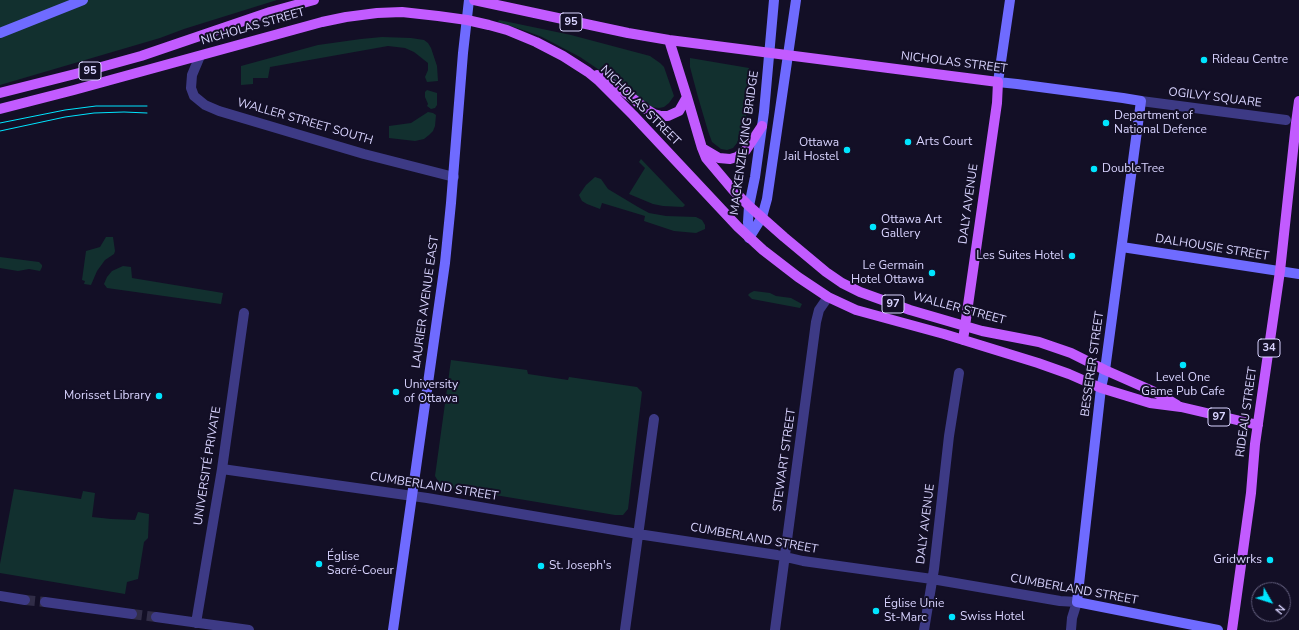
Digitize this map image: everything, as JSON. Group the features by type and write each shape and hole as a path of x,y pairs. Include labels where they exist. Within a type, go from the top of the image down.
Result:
{"main road":[{"path":"0,33 83,0"},
{"name":"NICHOLAS STREET","path":"0,93 141,56 270,12 314,0"},
{"name":"LAURIER AVENUE EAST","path":"393,630 445,263 469,0"},
{"name":"NICHOLAS STREET","path":"474,0 628,33 669,40 1017,84 1123,98 1141,102"},
{"name":"MACKENZIE KING BRIDGE","path":"749,238 749,206 755,177 764,112 774,0"},
{"name":"MACKENZIE KING BRIDGE","path":"749,238 762,217 770,184 796,0"},
{"name":"DALY AVENUE","path":"963,340 997,103 998,82 1010,0"},
{"name":"NICHOLAS STREET","path":"0,109 322,22 369,14 402,12 467,20 495,26 536,42 563,56 588,72 633,115 749,238"},
{"name":"NICHOLAS STREET","path":"669,40 702,148 710,164 749,206"},
{"path":"588,72 606,79 646,109 661,116 668,116 678,111 687,97"},
{"name":"RIDEAU STREET","path":"1232,630 1251,493 1255,444 1280,271 1299,101"},
{"name":"BESSERER STREET","path":"1077,602 1101,388 1105,370 1141,102"},
{"path":"702,148 719,158 730,159 737,157 746,150 762,126"},
{"name":"WALLER STREET","path":"749,206 811,260 842,283 860,292 910,310 982,331 1039,342 1071,353 1157,393 1181,407"},
{"name":"WALLER STREET","path":"749,238 798,277 828,297 856,310 1038,363 1069,374 1101,388 1150,403 1181,407 1258,425"},
{"name":"DALHOUSIE STREET","path":"1122,247 1299,274"},
{"name":"CUMBERLAND STREET","path":"1077,602 1218,630"}],"street":[{"name":"WALLER STREET SOUTH","path":"200,56 195,66 190,82 190,88 194,96 205,105 364,154 454,177"},
{"name":"OGILVY SQUARE","path":"1141,102 1286,120"},
{"name":"STEWART STREET","path":"775,630 816,322 819,310 828,297"},
{"name":"UNIVERSITÉ PRIVATE","path":"196,623 222,469 244,313"},
{"name":"DALY AVENUE","path":"924,630 932,579 949,436 959,373"},
{"path":"625,630 654,419"},
{"name":"CUMBERLAND STREET","path":"222,469 412,496 638,534 785,556 794,560 932,579 1060,601 1077,602"},
{"path":"0,596 25,600"},
{"path":"45,602 132,614"},
{"name":"BESSERER STREET","path":"1071,630 1072,618 1077,602"},
{"path":"156,617 248,630"}],"green space":[{"path":"0,0 277,0 160,38 0,85"},
{"path":"499,20 571,35 650,56 664,67 674,96 664,107 651,107 580,57 542,37 498,22"},
{"path":"382,37 411,38 424,40 428,43 437,66 438,81 427,82 425,77 428,70 428,63 414,52 405,48 388,46 270,67 268,78 253,78 253,84 241,85 241,66 318,45"},
{"path":"690,58 749,68 746,116 737,143 733,148 727,150 721,149 712,142 690,67"},
{"path":"427,90 437,93 437,105 435,108 431,109 427,106 428,104 425,97 425,92"},
{"path":"428,112 436,115 435,126 433,131 424,139 415,141 389,138 389,126 411,123"},
{"path":"641,159 685,205 683,207 653,204 629,194 645,168 639,162"},
{"path":"595,177 601,179 608,189 649,213 666,216 696,217 702,220 705,225 705,229 696,233 674,231 644,221 645,216 602,203 600,209 587,204 582,201 579,195 586,185"},
{"path":"106,237 113,237 114,254 105,260 97,271 91,285 84,284 85,281 82,280 86,251 100,247"},
{"path":"0,257 39,262 42,267 40,271 29,269 18,271 0,268"},
{"path":"123,266 131,267 132,278 223,293 221,304 107,288 104,284 107,277 112,271"},
{"path":"754,291 791,298 802,304 800,308 752,299 748,295"},
{"path":"451,360 527,370 528,374 568,380 569,377 637,387 642,392 628,509 623,515 615,515 441,486 435,476"},
{"path":"14,489 81,499 83,491 95,493 92,517 135,520 138,512 149,514 148,538 144,542 138,579 127,582 125,594 0,573 0,564"}],"tunnel":[{"path":"25,600 45,602"},
{"path":"132,614 156,617"}],"tram line":[{"path":"0,123 65,110 96,106 147,106"},
{"path":"0,131 65,117 94,113 147,113"}],"place":[{"name":"Rideau Centre","path":"1204,60"},
{"name":"Department of National Defence","path":"1106,123"},
{"name":"Arts Court","path":"908,142"},
{"name":"Ottawa Jail Hostel","path":"847,150"},
{"name":"DoubleTree","path":"1094,169"},
{"name":"Ottawa Art Gallery","path":"873,227"},
{"name":"Les Suites Hotel","path":"1072,256"},
{"name":"Le Germain Hotel Ottawa","path":"932,273"},
{"name":"Level One Game Pub Cafe","path":"1183,365"},
{"name":"University of Ottawa","path":"396,392"},
{"name":"Morisset Library","path":"159,396"},
{"name":"Gridwrks","path":"1270,560"},
{"name":"Église Sacré-Coeur","path":"319,564"},
{"name":"St. Joseph's","path":"541,566"},
{"name":"Église Unie St-Marc","path":"876,611"},
{"name":"Swiss Hotel","path":"952,617"}]}
